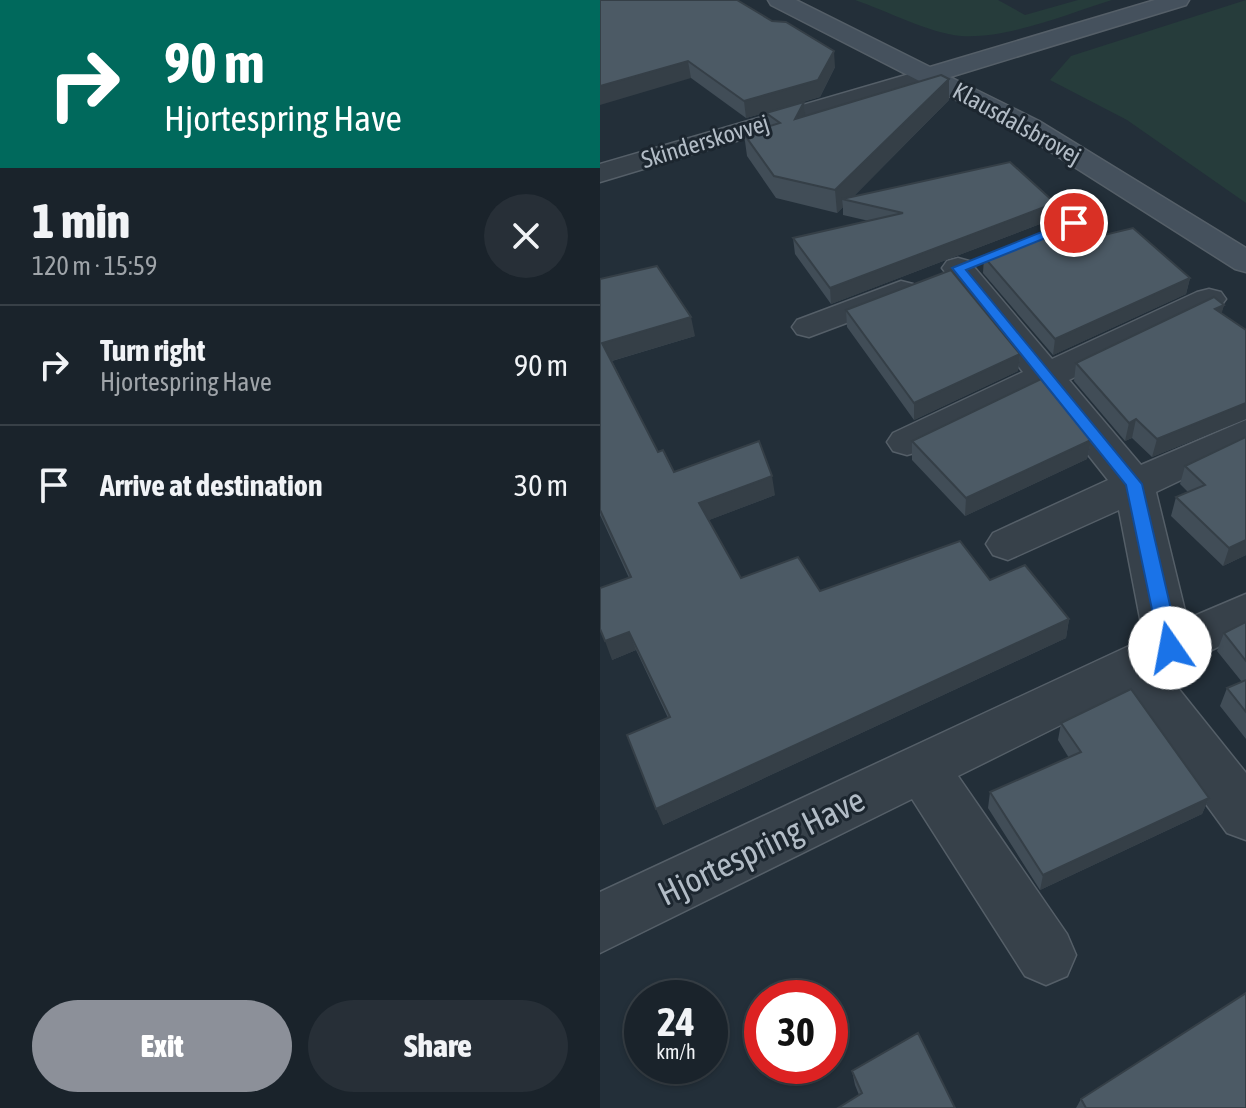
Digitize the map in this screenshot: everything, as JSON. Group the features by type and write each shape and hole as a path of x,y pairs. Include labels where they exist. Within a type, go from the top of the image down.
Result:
{"street":[{"name":"Klausdalsbrovej","path":"779,0 1030,127 1246,262"},
{"name":"Skinderskovvej","path":"600,173 1178,0"},
{"name":"Klausdalsbrovej","path":"947,51 1003,80"},
{"path":"809,327 973,262 1046,375 1134,484 1152,658 1246,815"},
{"path":"907,442 1209,299"},
{"path":"1008,544 1246,433"},
{"name":"Hjortespring Have","path":"600,923 1246,612"},
{"path":"922,768 1046,955"}],"green space":[{"path":"855,0 998,0 1025,15 1078,0 1112,0 1018,30 961,36 922,26"},
{"path":"1246,0 1246,203 1127,120 1050,80 1071,56"}],"building":[{"path":"600,0 737,0 772,21 786,22 834,51 818,80 744,101 688,61 600,86"},
{"path":"941,75 949,79 835,190 774,176 744,134 780,123 766,113 804,102 795,119"},
{"path":"1010,162 1055,203 830,288 793,238 903,213 842,199"},
{"path":"1075,221 1092,238 1133,228 1190,278 1055,339 984,257"},
{"path":"657,266 691,317 602,343 658,452 663,450 674,472 759,441 772,476 699,503 741,578 798,557 820,591 960,541 990,580 1025,565 1069,619 656,809 627,735 670,717 629,632 605,641 600,629 600,588 631,577 600,510 600,279"},
{"path":"951,270 1020,354 914,403 846,310"},
{"path":"1214,297 1224,305 1215,309 1246,330 1246,403 1157,439 1136,419 1129,423 1076,363"},
{"path":"1041,379 1091,440 966,498 912,441"},
{"path":"1246,437 1246,540 1229,548 1176,497 1205,485 1185,466"},
{"path":"1246,622 1246,661 1224,633"},
{"path":"1246,680 1246,712 1227,688"},
{"path":"1131,689 1209,798 1043,875 990,792 1081,752 1061,723"},
{"path":"1246,993 1246,1108 1086,1108 1081,1099"},
{"path":"918,1033 955,1108 838,1108 862,1093 852,1071"}],"route":[{"path":"1074,223 958,268 1134,484 1170,648"}]}
